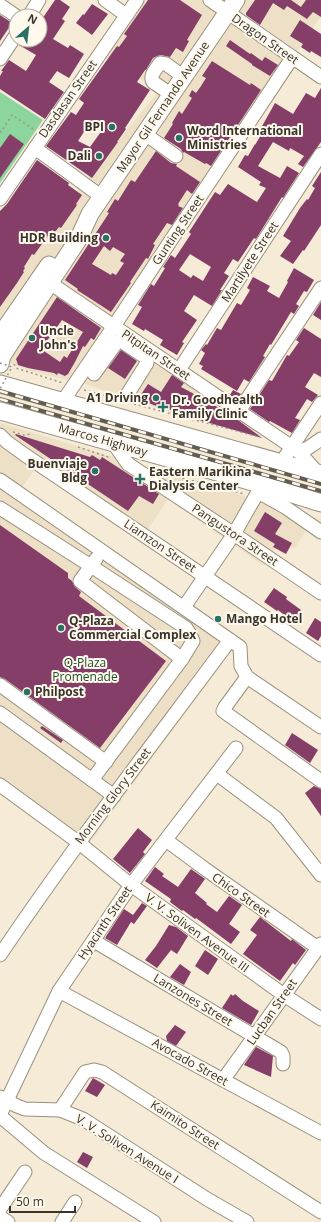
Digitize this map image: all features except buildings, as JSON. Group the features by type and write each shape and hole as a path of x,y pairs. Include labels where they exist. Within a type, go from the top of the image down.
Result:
{"main road":[{"name":"Mayor Gil Fernando Avenue","path":"0,336 73,231 90,214 102,197 232,6"},
{"name":"Mayor Gil Fernando Avenue","path":"5,364 2,356 79,238 90,214"},
{"path":"0,384 320,475"},
{"name":"Marcos Highway","path":"0,411 114,444 258,491 321,503"},
{"path":"258,491 272,483 321,497"}],"street":[{"path":"105,0 126,15"},
{"name":"Dasdasan Street","path":"0,199 137,0"},
{"name":"Dragon Street","path":"210,0 232,6 292,58 321,77"},
{"path":"0,59 8,47"},
{"name":"Gunting Street","path":"63,401 292,58"},
{"path":"172,95 151,80 151,77 160,63 166,64 184,77"},
{"path":"145,134 176,156"},
{"path":"35,148 102,197"},
{"name":"Martilyete Street","path":"179,370 321,154"},
{"name":"Pitpitan Street","path":"50,283 295,449 320,475"},
{"path":"239,411 321,288"},
{"path":"94,374 117,342 121,342 147,359 147,363 126,399"},
{"path":"280,463 295,449 321,403"},
{"name":"Liamzon Street","path":"0,435 25,455 321,655"},
{"path":"295,449 308,448 321,439"},
{"name":"Pangustora Street","path":"114,444 128,464 321,593"},
{"path":"0,480 240,647 242,666 247,677 321,727"},
{"path":"184,607 234,534 258,491 285,507 321,532"},
{"path":"0,508 186,628 193,641 182,660 92,780"},
{"path":"72,554 84,538"},
{"path":"102,551 80,581 182,660"},
{"name":"Morning Glory Street","path":"0,955 78,842 230,640"},
{"path":"247,677 223,711 321,781"},
{"path":"1,687 106,762"},
{"path":"0,713 114,796"},
{"name":"Hyacinth Street","path":"0,1115 3,1099 59,991 131,885 236,748"},
{"path":"217,774 276,818 321,875"},
{"name":"V. V. Soliven Avenue III","path":"0,785 78,842 131,885 284,995 321,1019"},
{"name":"Chico Street","path":"166,840 205,869 319,946"},
{"name":"Lanzones Street","path":"94,941 281,1052 283,1056 283,1064"},
{"name":"Lucban Street","path":"223,1080 319,946"},
{"name":"Avocado Street","path":"59,991 321,1133"},
{"name":"Kaimito Street","path":"60,1110 85,1072 94,1070 102,1072 321,1212"},
{"name":"V. V. Soliven Avenue I","path":"3,1099 25,1109 60,1110 83,1119 207,1199 247,1222"},
{"path":"0,1115 44,1153 154,1222"},
{"path":"0,1209 25,1172"},
{"path":"62,1222 75,1202"},
{"path":"0,1217 8,1222"}],"path":[{"path":"0,131 1,132 12,115 44,135"},
{"path":"5,364 72,386 126,399 256,436"},
{"path":"0,389 12,367 5,364"},
{"path":"24,435 35,433"},
{"path":"78,447 128,464"},
{"path":"158,472 258,491"}],"shaded area":[{"path":"145,0 217,0 225,5 228,0 321,0 321,16 111,328 266,427 265,437 173,413 85,384 34,372 0,359 0,284 159,91 104,56"},
{"path":"0,423 321,519 321,537 308,528 294,549 280,541 264,566 168,499 146,532 40,462 21,489 239,641 87,846 0,782"}],"green space":[{"path":"0,92 43,120 0,183"}],"railway":[{"path":"0,391 321,484"},
{"path":"0,399 321,491"}],"place":[{"name":"BPI","path":"112,127"},
{"name":"Word International Ministries","path":"179,138"},
{"name":"Dali","path":"99,156"},
{"name":"HDR Building","path":"106,238"},
{"name":"Uncle John's","path":"32,338"},
{"name":"A1 Driving","path":"156,398"},
{"name":"Dr. Goodhealth Family Clinic","path":"163,407"},
{"name":"Buenviaje Bldg","path":"95,471"},
{"name":"Eastern Marikina Dialysis Center","path":"140,479"},
{"name":"Mango Hotel","path":"218,619"},
{"name":"Q-Plaza Commercial Complex","path":"61,628"},
{"name":"Philpost","path":"27,692"}],"park label":[{"name":"Q-Plaza Promenade","path":"85,670"}]}
